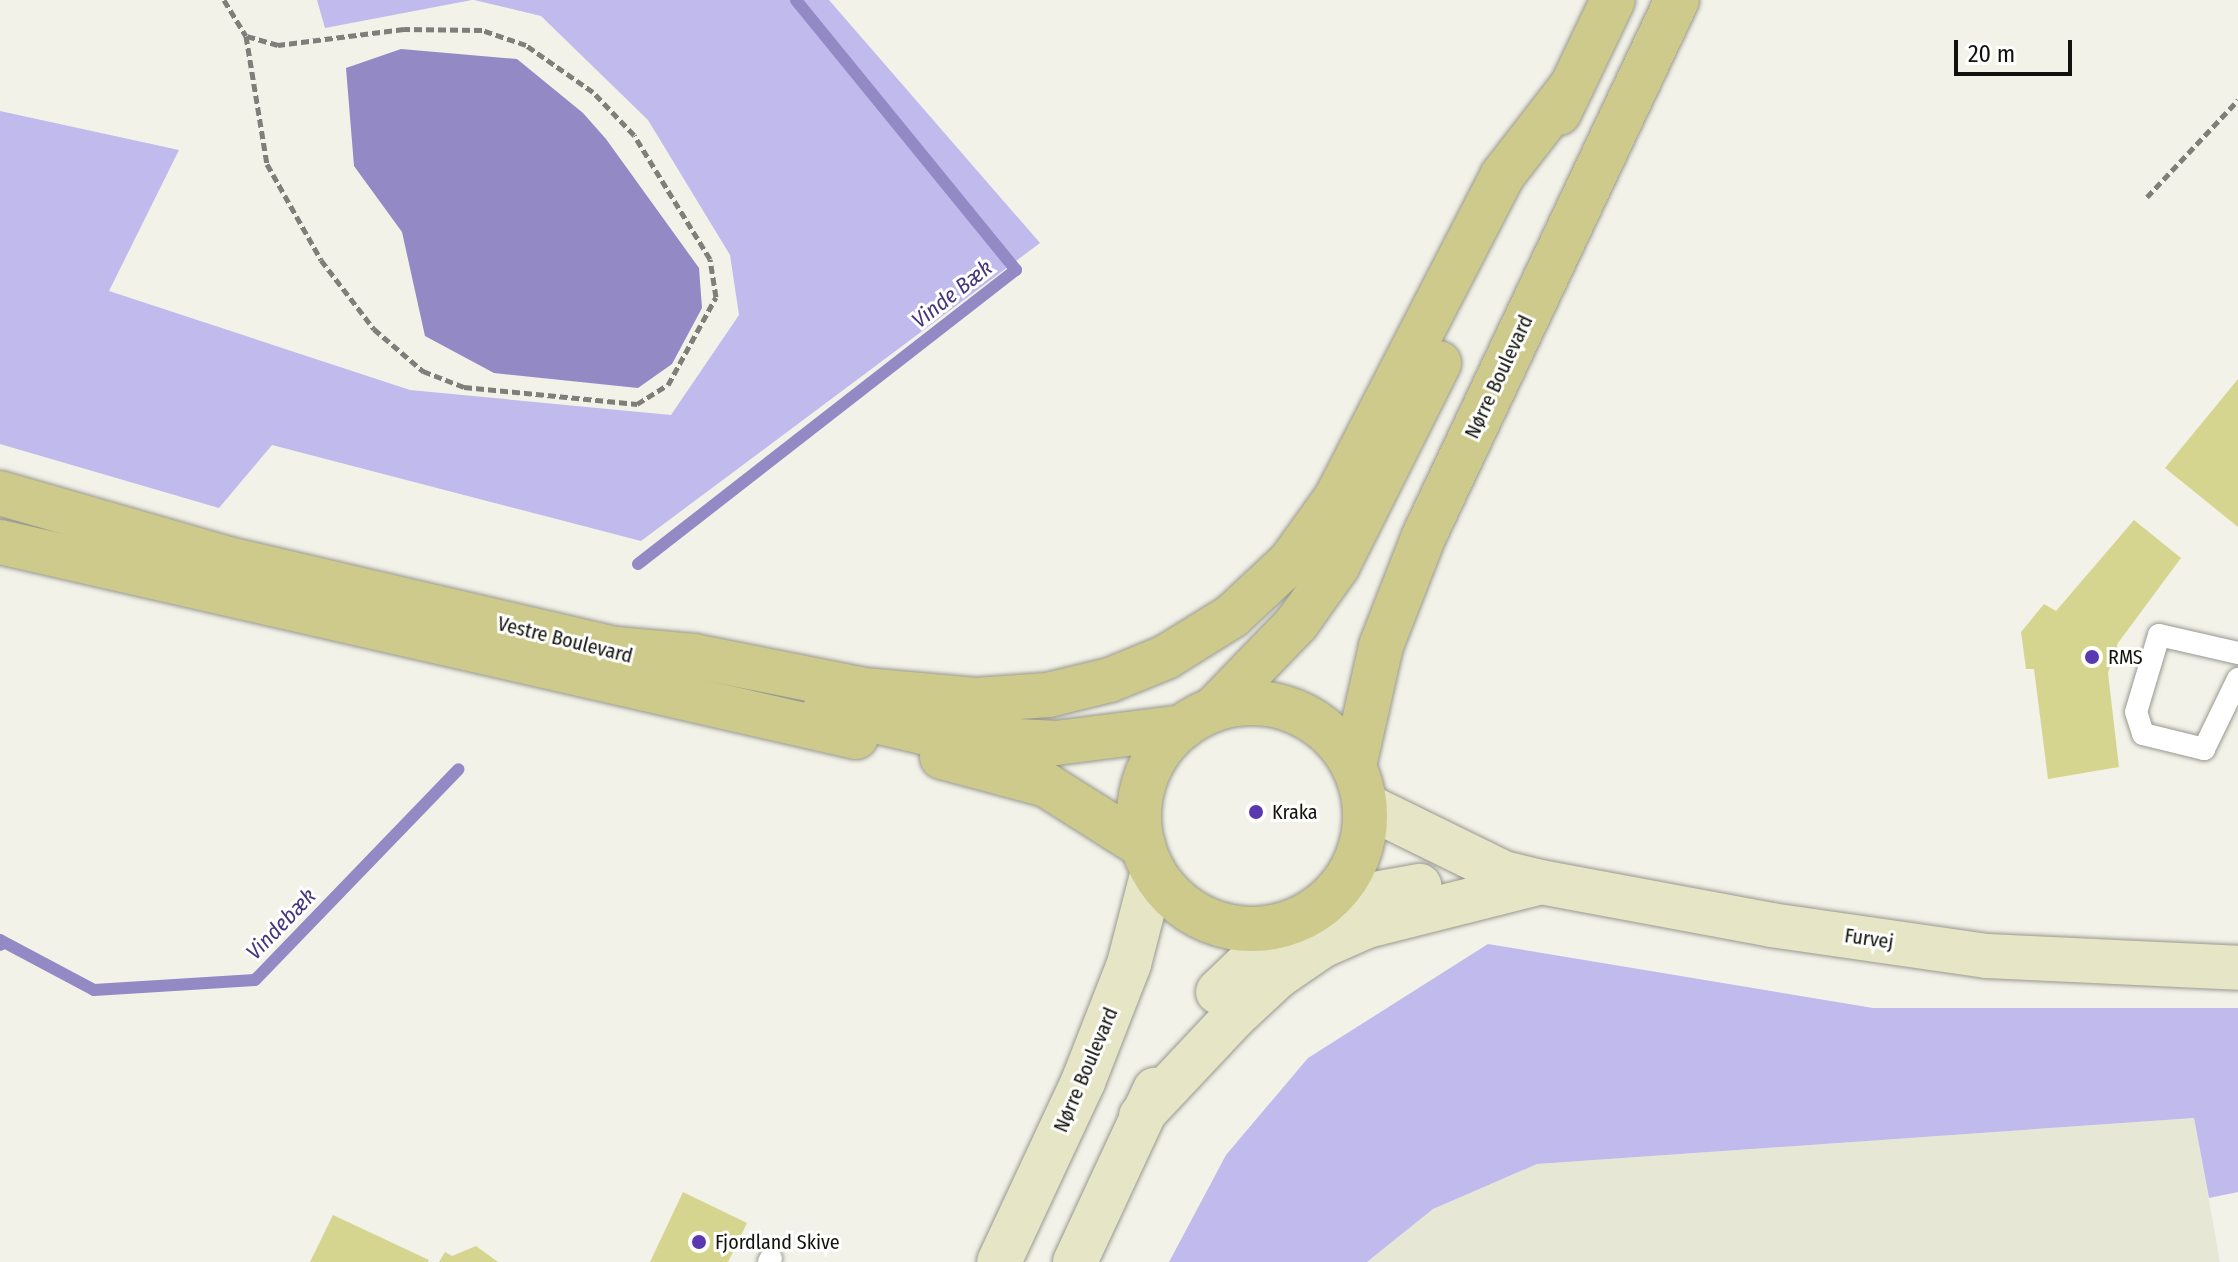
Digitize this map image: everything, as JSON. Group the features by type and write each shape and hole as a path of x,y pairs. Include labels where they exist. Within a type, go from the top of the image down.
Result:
{"main road":[{"path":"1307,913 1242,928 1197,916 1172,897 1148,858 1139,813 1144,780 1160,750 1297,623 1337,567 1613,0"},
{"name":"Nørre Boulevard","path":"1359,785 1381,646 1423,538 1677,0"},
{"path":"616,649 694,656 864,690 976,700 1048,695 1110,680 1166,657 1232,616 1290,562 1336,498 1502,176 1571,87"},
{"name":"Vestre Boulevard","path":"0,493 228,559 616,649 684,678 943,737 1056,743 1198,718"},
{"name":"Vestre Boulevard","path":"0,542 989,767 1046,785 1148,858"},
{"path":"1075,1262 1141,1116 1184,1036 1219,990 1349,875 1362,841 1359,785 1335,739 1309,718 1279,706 1246,703 1198,718"},
{"name":"Furvej","path":"1359,785 1522,878"},
{"name":"Nørre Boulevard","path":"999,1262 1089,1068 1129,964 1148,858"},
{"path":"1141,1116 1234,1017 1278,976 1322,946 1367,926 1522,878"},
{"name":"Furvej","path":"1307,913 1522,878 1987,956 2238,968"}],"lane":[{"path":"2238,653 2159,635 2136,712 2143,734 2204,749 2238,679"}],"path":[{"path":"224,0 246,36 267,164 321,260 374,329 423,371 464,387 637,404 668,385 716,297 710,259 634,135 593,92 526,45 482,30 404,29 278,45 246,36"},
{"path":"2147,197 2238,100"}],"shaded area":[{"path":"317,0 472,0 325,28"},
{"path":"474,0 829,0 1040,243 641,541 272,445 219,508 0,444 0,111 179,150 109,291 410,390 671,415 739,315 730,255 648,120 541,16"},
{"path":"401,49 517,59 583,113 606,139 699,268 702,308 672,364 638,388 494,373 425,336 402,232 354,166 346,68"},
{"path":"1488,944 1873,1008 2238,1008 2238,1192 2209,1198 2194,1118 1537,1164 1433,1209 1367,1262 1169,1262 1226,1155 1308,1058"},
{"path":"2194,1118 2220,1262 1367,1262 1433,1209 1537,1164"}],"building":[{"path":"2238,379 2238,527 2165,468"},
{"path":"2134,520 2181,558 2118,643 2108,673 2119,767 2048,779 2034,669 2026,669 2021,632 2044,604 2056,611"},
{"name":"Fjordland Skive","path":"683,1192 747,1223 728,1262 650,1262"},
{"path":"333,1215 429,1260 310,1262"},
{"path":"476,1246 498,1262 439,1262 445,1252 452,1256"}],"waterway":[{"name":"Vinde Bæk","path":"638,564 1016,270 796,0"},
{"name":"Vindebæk","path":"0,945 0,940 94,990 255,980 459,769"}],"place":[{"name":"RMS","path":"2092,657"},
{"name":"Kraka","path":"1256,812"},
{"name":"Fjordland Skive","path":"699,1242"}]}
